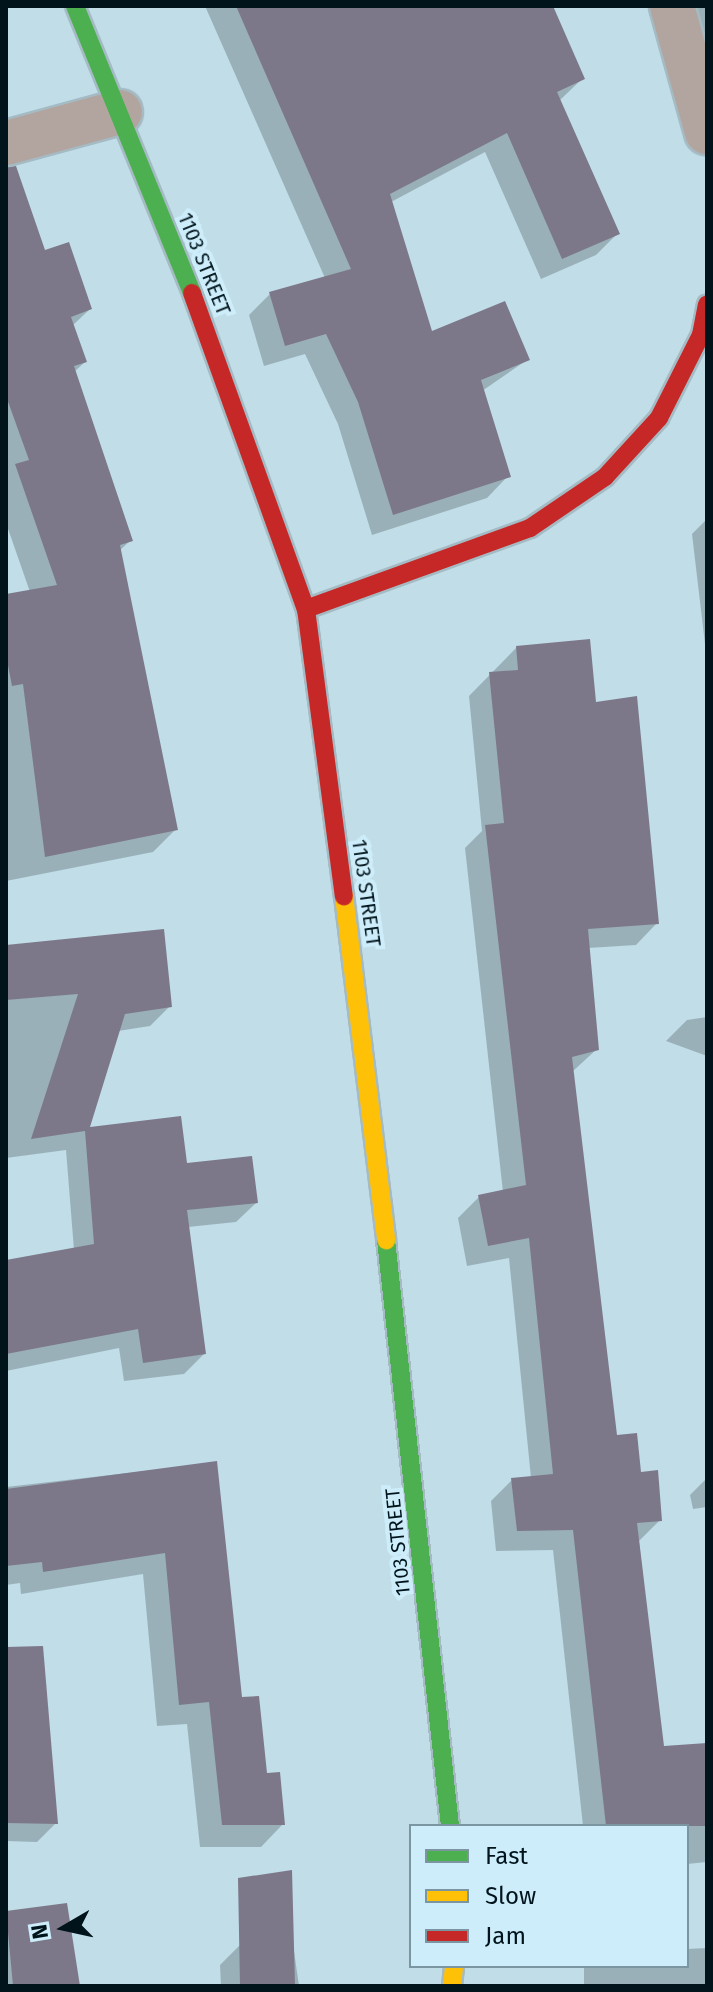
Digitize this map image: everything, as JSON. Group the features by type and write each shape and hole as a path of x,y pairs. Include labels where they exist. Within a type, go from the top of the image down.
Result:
{"street":[{"name":"1103 STREET","path":"75,6 120,112 306,609 371,1098 450,1824"},
{"path":"672,6 707,132"},
{"path":"6,143 120,112"},
{"path":"306,609 530,528 605,477 659,418 701,335 707,305"}],"building":[{"path":"236,6 553,6 585,79 557,92 620,234 562,259 507,133 390,194 432,331 505,301 530,360 481,380 511,477 393,515 358,402 326,334 285,346 269,292 351,269"},
{"path":"16,166 45,250 69,242 92,309 71,317 87,362 74,366 133,541 120,545 178,830 45,857 23,684 12,686 6,655 6,594 57,585 15,464 29,460 6,396 6,167"},
{"path":"590,639 596,702 637,696 659,924 588,929 599,1050 572,1057 617,1435 637,1433 641,1472 658,1470 662,1521 637,1523 664,1746 707,1743 707,1826 606,1824 573,1530 517,1531 511,1478 553,1474 529,1238 488,1246 478,1195 526,1185 485,825 504,823 489,672 518,670 516,646"},
{"path":"164,929 172,1007 125,1014 90,1127 181,1116 187,1163 252,1156 258,1203 187,1210 206,1354 143,1363 138,1329 6,1354 6,1260 94,1244 85,1131 31,1139 78,994 6,1000 6,945"},
{"path":"217,1461 242,1697 259,1696 267,1773 280,1772 285,1825 222,1825 209,1702 179,1705 165,1553 43,1572 42,1562 6,1566 6,1489"},
{"path":"43,1646 58,1824 6,1823 6,1647"},
{"path":"292,1870 295,1986 240,1986 238,1878"},
{"path":"67,1903 80,1986 13,1986 6,1911"}],"traffic: fast":[{"path":"75,6 192,293"},
{"path":"386,1240 450,1824"}],"traffic: slow":[{"path":"344,896 386,1240"},
{"path":"452,1986 454,1968"}],"traffic: jam":[{"path":"192,293 306,609 344,896"},
{"path":"306,609 530,528 605,477 659,418 701,335 707,305"}]}
